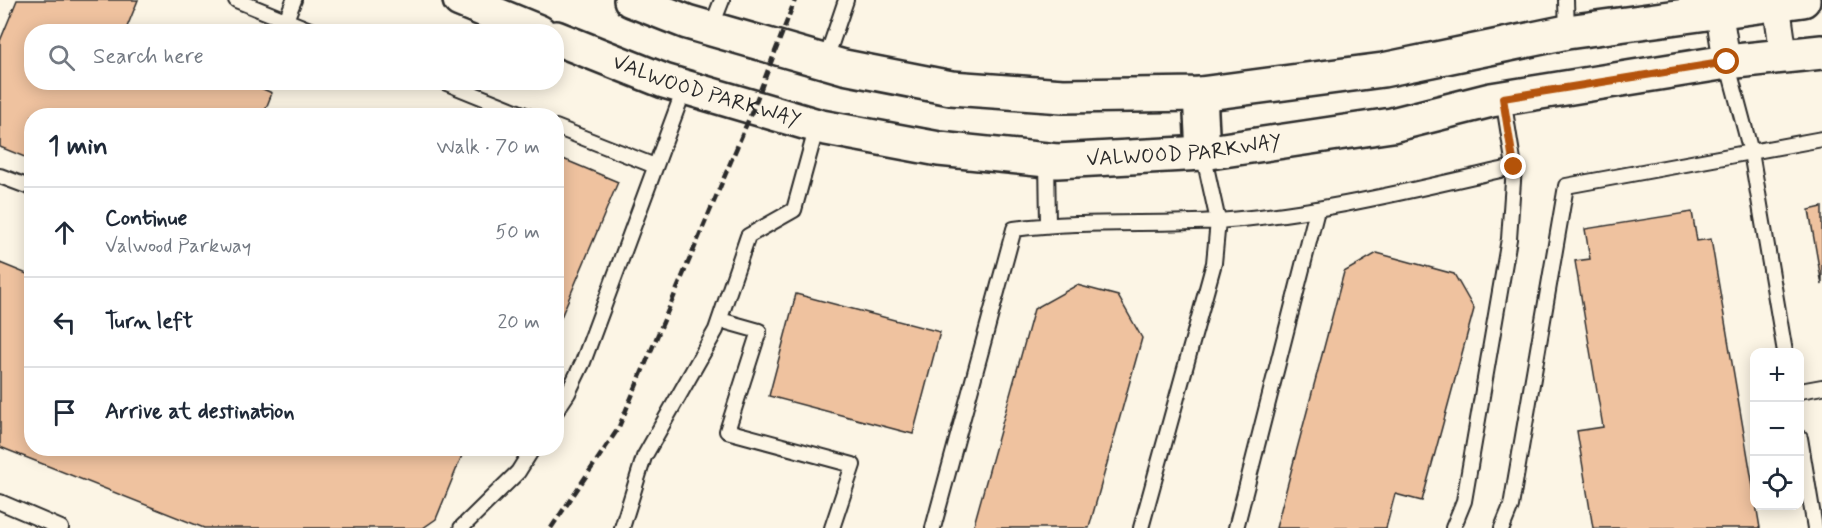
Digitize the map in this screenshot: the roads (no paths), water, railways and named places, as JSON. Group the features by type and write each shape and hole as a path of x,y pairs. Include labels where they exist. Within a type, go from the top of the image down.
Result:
{"main road":[{"path":"460,0 519,24"},
{"path":"631,0 717,14 825,62 951,88 1063,96 1200,94 1383,70 1567,32 1718,5 1785,1"},
{"name":"VALWOOD PARKWAY","path":"564,41 685,87 817,126 939,149 1047,160 1203,153 1392,125 1503,98 1727,62 1822,52"},
{"path":"1200,94 1203,153"}],"street":[{"path":"1784,57 1785,1"},
{"path":"1718,5 1727,62"}],"lane":[{"path":"236,0 296,24"},
{"path":"286,20 294,0"},
{"path":"825,62 846,0"},
{"path":"1566,0 1567,32"},
{"path":"1727,62 1750,152 1784,348"},
{"path":"564,388 583,362 685,87"},
{"path":"464,90 508,108"},
{"path":"1453,528 1464,501 1509,239 1514,167 1503,98"},
{"path":"622,528 644,457 720,320 748,236 794,210 817,126"},
{"path":"564,130 656,166"},
{"path":"1502,528 1511,506 1566,186 1822,139"},
{"path":"1141,528 1214,263 1218,221 1203,153"},
{"path":"1047,160 1048,224"},
{"path":"933,528 1014,229 1048,224 1218,221 1317,210 1514,167"},
{"path":"0,176 24,185"},
{"path":"1236,528 1317,210"},
{"path":"720,320 759,331 727,431 853,465 832,528"},
{"path":"1804,390 1822,387"},
{"path":"460,528 518,472 528,456"},
{"path":"1803,456 1815,528"},
{"path":"0,502 62,528"}],"railway":[{"path":"551,528 618,429 753,109 795,0"}]}
